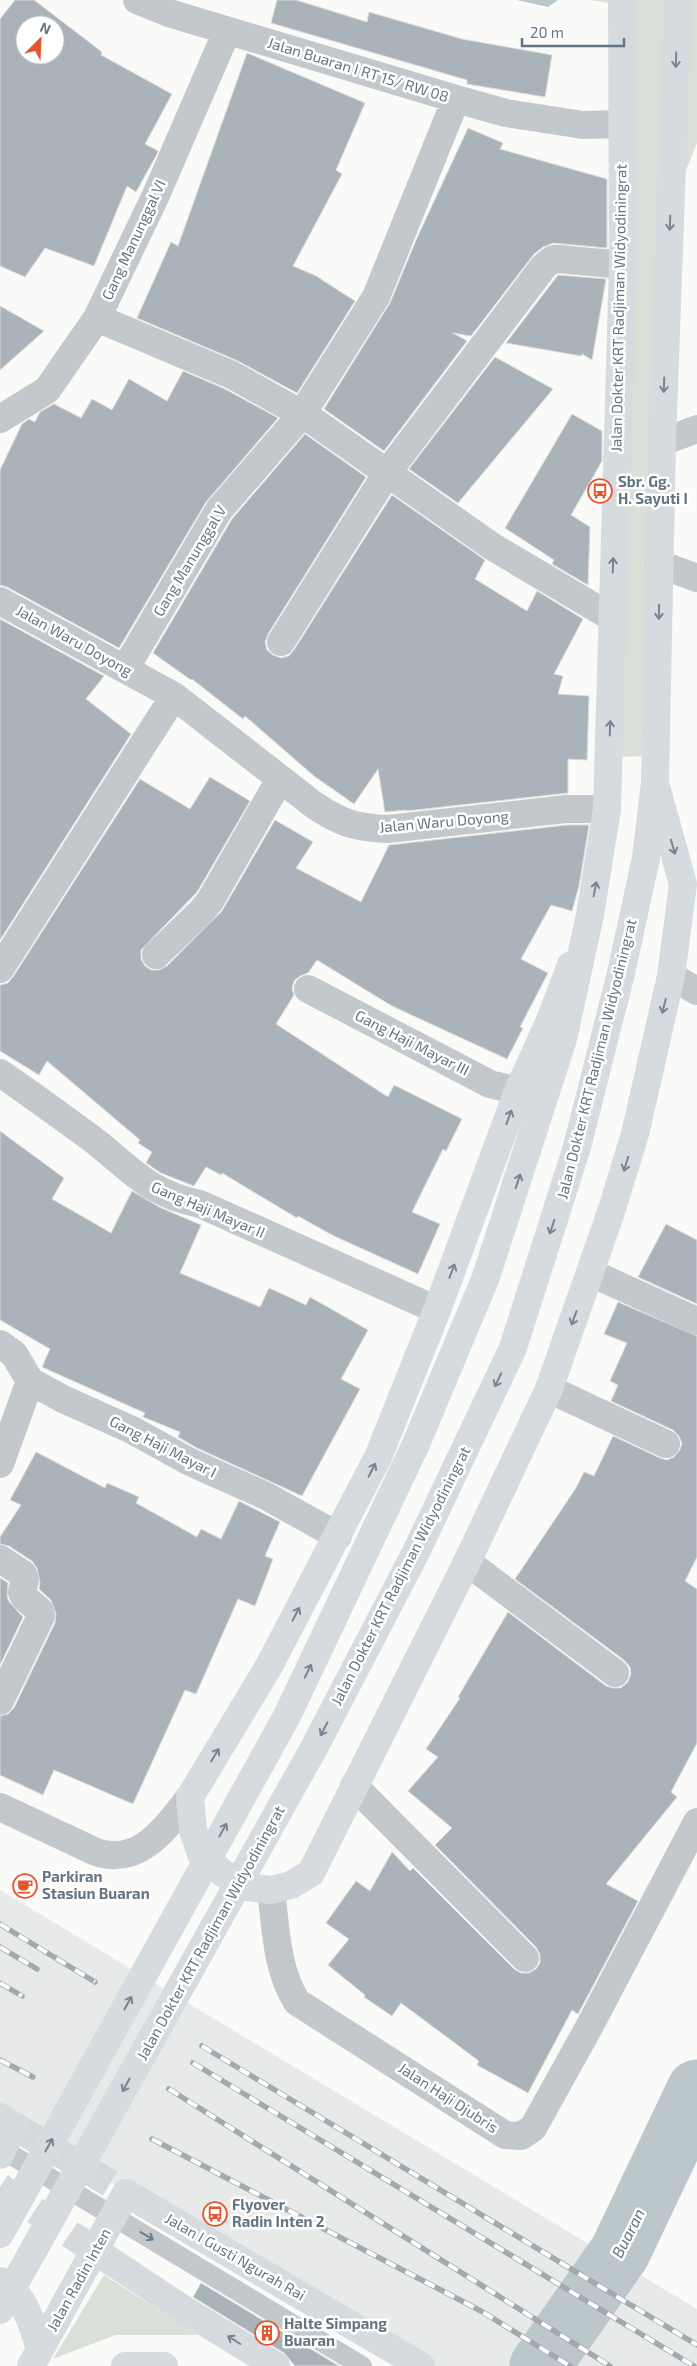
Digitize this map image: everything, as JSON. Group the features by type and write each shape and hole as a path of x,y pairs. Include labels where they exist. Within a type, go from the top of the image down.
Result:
{"main road":[{"name":"Jalan Dokter KRT Radjiman Widyodiningrat","path":"0,2234 287,1716 416,1444 486,1278 557,1062 590,915 607,809 611,617 623,265 622,0"},
{"name":"Jalan Dokter KRT Radjiman Widyodiningrat","path":"0,2310 315,1746 416,1552 513,1348 577,1147 621,973 646,858 655,783 662,442 678,0"},
{"name":"Jalan Dokter KRT Radjiman Widyodiningrat","path":"271,1890 291,1885 311,1873 467,1562 549,1388 591,1273 635,1134 690,888 655,783"},
{"name":"Jalan Dokter KRT Radjiman Widyodiningrat","path":"190,1797 269,1666 378,1457 437,1310 518,1091 551,1018 590,915"},
{"path":"190,1797 193,1830 200,1854 224,1874 247,1887 271,1890"},
{"name":"Jalan Radin Inten","path":"36,2358 120,2205"},
{"name":"Jalan I Gusti Ngurah Rai","path":"120,2205 421,2366"},
{"path":"94,2250 276,2366"},
{"path":"0,2281 14,2291 32,2323 36,2358"},
{"path":"125,2366 164,2366"}],"street":[{"name":"Jalan Buaran I RT 15/ RW 08","path":"137,0 169,13 456,99 376,297 302,414"},
{"name":"Gang Manunggal VI","path":"0,419 47,390 98,318 156,195 227,31"},
{"path":"456,99 506,113 583,125 622,124"},
{"path":"281,642 387,473 548,262 559,259 623,265"},
{"path":"98,318 232,375 302,414 493,547 611,617"},
{"name":"Gang Manunggal V","path":"125,669 219,510 302,414"},
{"path":"662,442 697,430"},
{"path":"659,564 697,578"},
{"name":"Jalan Waru Doyong","path":"0,601 174,696 280,779 335,819 359,828 398,828 566,809 607,809"},
{"path":"0,969 174,696"},
{"path":"156,955 210,901 280,779"},
{"path":"671,976 697,991"},
{"name":"Gang Haji Mayar III","path":"308,989 490,1084 518,1091"},
{"name":"Gang Haji Mayar II","path":"0,1074 92,1139 141,1181 160,1192 180,1200 200,1204 437,1310"},
{"path":"591,1273 697,1321"},
{"path":"0,1344 14,1354 30,1381 0,1464"},
{"name":"Gang Haji Mayar I","path":"30,1381 63,1399 132,1430 190,1462 266,1496 338,1536"},
{"path":"549,1388 666,1444"},
{"path":"0,1559 23,1574 25,1579 22,1592 24,1597 40,1611 41,1616 0,1701"},
{"path":"467,1562 615,1673"},
{"path":"354,1786 525,1958"},
{"path":"0,1807 111,1857 129,1853 154,1839 163,1832 190,1797"},
{"name":"Jalan Haji Djubris","path":"271,1890 282,1970 287,1986 298,2002 505,2135 521,2136 533,2128 697,1822"}],"lane":[{"path":"3,2139 120,2205 362,2366"}],"shaded area":[{"path":"517,0 558,0 548,7"},
{"path":"591,0 697,0 697,143 670,210 657,756 609,757 622,5"},
{"path":"0,1890 697,2309 697,2366 422,2366 0,2117"},
{"path":"104,2275 198,2335 115,2335 53,2359"}],"building":[{"path":"15,0 34,0 54,15 15,15 15,65 65,65 65,24 102,52 101,55 172,94 145,144 158,151 157,154 136,192 127,186 94,266 45,248 25,277 0,266 0,19"},
{"path":"277,0 296,0 367,22 369,12 462,39 552,55 545,97 467,84 467,80 271,23"},
{"path":"247,53 365,103 336,170 342,174 293,266 316,276 355,301 297,393 238,361 137,318 171,242 178,246"},
{"path":"468,128 503,143 500,149 607,179 607,248 553,243 543,247 534,254 471,336 453,333 467,341 384,451 324,409 390,303 417,238"},
{"path":"558,275 606,279 592,360 582,354 581,356 506,343"},
{"path":"0,306 44,331 0,370"},
{"path":"495,357 553,389 458,503 409,469"},
{"path":"183,371 225,389 278,418 206,502 119,648 7,587 0,585 0,470 22,424 29,419 35,422 40,412 54,404 81,418 92,399 112,410 129,379 167,401"},
{"path":"572,414 602,431 602,461 571,515 590,527 588,585 552,564 554,560 505,528"},
{"path":"305,434 366,477 268,634 265,642 267,650 281,658 289,656 294,650 392,495 485,560 475,579 527,611 537,591 583,619 554,674 563,676 558,694 589,696 587,760 568,759 568,793 385,812 378,769 354,804 314,776 245,716 243,719 192,679 153,653 232,519"},
{"path":"0,619 104,676 86,699 131,734 0,940"},
{"path":"210,777 250,801 197,892 141,950 141,959 145,966 151,970 159,970 167,966 222,911 275,820 313,842 296,868 361,902 389,845 567,825 589,825 579,886 572,911 551,905 521,959 548,973 520,1027 523,1028 507,1059 392,1006 317,960 308,973 294,981 292,989 294,995 276,1024 388,1097 394,1085 462,1119 446,1151 443,1149 412,1212 440,1224 418,1274 334,1236 298,1216 297,1218 222,1173 221,1175 206,1167 194,1186 161,1173 146,1163 152,1152 138,1143 140,1140 47,1061 39,1075 0,1051 0,985 8,983 13,977 140,779 190,809"},
{"path":"0,1131 64,1178 52,1199 111,1233 132,1191 159,1207 201,1225 180,1273 260,1307 269,1288 306,1305 310,1297 368,1330 341,1379 360,1389 302,1496 197,1448 178,1437 180,1432 143,1417 145,1413 42,1367 50,1349 0,1320"},
{"path":"666,1224 697,1240 697,1304 638,1277"},
{"path":"618,1302 697,1336 697,1557 685,1581 697,1589 697,1743 671,1792 677,1797 606,1884 638,1901 578,2014 572,2010 528,2093 477,2065 479,2061 401,2003 392,2016 364,1997 365,1995 328,1965 349,1939 326,1923 356,1881 370,1891 392,1852 410,1871 413,1868 514,1969 521,1973 529,1973 536,1969 540,1963 540,1954 536,1947 435,1845 452,1828 408,1791 438,1757 426,1749 460,1698 458,1697 508,1612 606,1686 621,1688 628,1682 631,1674 630,1667 624,1660 515,1579 576,1488 584,1472 594,1476 613,1436 667,1460 674,1457 680,1450 682,1443 679,1436 673,1430 611,1401 618,1385 610,1381 627,1343 604,1334"},
{"path":"36,1452 105,1488 107,1483 139,1497 136,1503 197,1537 201,1529 221,1539 239,1501 280,1522 265,1556 273,1559 255,1606 238,1599 196,1694 185,1690 133,1804 54,1770 43,1795 0,1775 0,1716 8,1714 14,1708 55,1623 56,1614 51,1600 39,1589 40,1582 37,1568 32,1561 9,1546 0,1544 0,1537 21,1505 10,1500"},
{"path":"0,1578 8,1583 7,1597 23,1617 0,1665"},
{"name":"Halte Simpang Buaran","path":"201,2283 339,2366 295,2366 284,2353 193,2297"}],"waterway":[{"name":"Buaran","path":"540,2366 620,2252 697,2090"}],"tunnel":[{"path":"14,2126 126,2193"},
{"path":"0,2187 94,2250"}],"railway":[{"path":"0,1924 95,1982"},
{"path":"0,1947 37,1969"},
{"path":"0,1983 22,1996"},
{"path":"202,2046 697,2345"},
{"path":"0,2060 33,2077"},
{"path":"193,2063 694,2366"},
{"path":"169,2089 610,2366"},
{"path":"152,2139 481,2311 570,2366"}],"place":[{"name":"Sbr. Gg. H. Sayuti I","path":"600,491"},
{"name":"Parkiran Stasiun Buaran","path":"25,1886"},
{"name":"Flyover Radin Inten 2","path":"215,2214"},
{"name":"Halte Simpang Buaran","path":"267,2333"}]}
